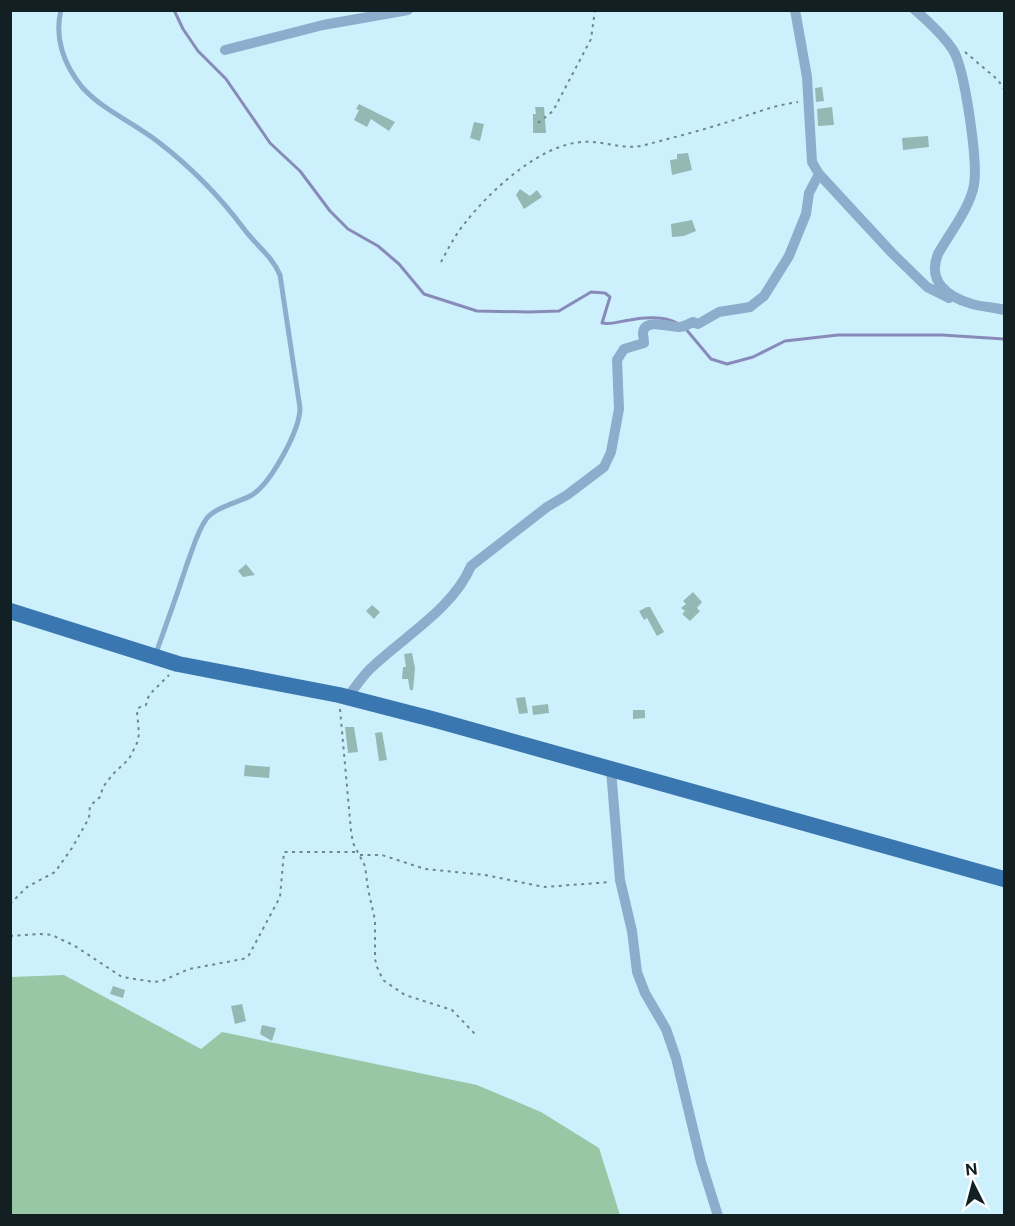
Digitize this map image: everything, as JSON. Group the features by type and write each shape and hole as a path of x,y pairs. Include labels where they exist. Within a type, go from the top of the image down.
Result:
{"main road":[{"path":"10,611 154,658 343,697 432,719 1005,879"}],"street":[{"path":"225,50 323,25 408,10"},
{"path":"795,10 810,101 812,162 819,174 892,253 927,287 973,305 1005,310"},
{"path":"915,10 933,25 954,51 959,64 972,141 974,184 970,199 934,264 936,281 942,288 961,300"},
{"path":"343,697 369,670 428,620 465,579 471,566 547,507 604,467 611,452 619,410 616,360 624,349 644,343 643,333 647,327 653,324 668,324 676,328 693,322 698,324 719,312 750,307 764,296 789,256 806,214 809,193 819,174"},
{"path":"611,770 620,880 632,931 639,979 666,1029 674,1050 707,1183 718,1215"}],"lane":[{"path":"61,10 58,26 60,49 83,87 202,178 275,263 280,275 300,408 289,443 260,489 208,516 196,538 154,658"}],"path":[{"path":"538,123 553,111 587,47 591,39 595,10"},
{"path":"959,46 1005,89"},
{"path":"441,262 464,224 482,204 500,186 548,151 564,145 583,142 637,147 766,109 810,101"},
{"path":"10,904 27,887 55,872 72,848 88,818 90,806 100,797 113,774 129,759 139,734 138,708 146,705 149,695 178,664"},
{"path":"343,697 348,807 353,843 365,866 375,920 377,968 392,988 405,995 452,1011 477,1036"},
{"path":"10,936 52,935 75,946 122,977 162,981 189,969 243,959 249,955 280,897 284,852 382,855 425,869 485,875 544,887 620,880"}],"green space":[{"path":"64,975 201,1049 222,1032 477,1085 541,1112 599,1148 620,1215 11,1215 11,977"}],"building":[{"path":"822,87 824,101 816,102 815,88"},
{"path":"359,104 395,122 389,131 371,119 367,127 354,120"},
{"path":"535,107 544,107 546,133 533,133"},
{"path":"832,107 834,125 818,126 817,109"},
{"path":"474,122 484,124 480,141 470,138"},
{"path":"928,136 929,147 903,150 902,138"},
{"path":"688,153 692,170 672,175 670,160 677,159 677,154"},
{"path":"520,189 530,196 537,190 542,197 524,209 516,195"},
{"path":"692,220 696,231 684,236 672,237 671,224"},
{"path":"246,564 255,575 243,577 238,571"},
{"path":"693,592 702,602 697,608 700,611 690,621 682,614 685,611 681,608 686,604 683,601"},
{"path":"372,605 380,612 374,619 366,611"},
{"path":"650,607 664,632 657,636 647,618 644,620 639,611"},
{"path":"412,653 415,668 413,690 410,690 408,679 402,679 403,667 406,667 404,654"},
{"path":"525,697 528,713 519,714 516,698"},
{"path":"548,704 549,713 533,715 532,706"},
{"path":"633,710 645,710 645,718 633,719"},
{"path":"345,727 354,727 358,752 348,753"},
{"path":"382,732 387,760 379,761 375,733"},
{"path":"245,765 270,767 269,778 244,776"},
{"path":"113,986 125,990 123,998 110,994"},
{"path":"242,1004 246,1021 235,1024 231,1006"},
{"path":"262,1025 276,1028 272,1041 260,1034"}],"waterway":[{"path":"174,10 183,29 198,51 226,79 270,143 300,171 330,211 348,229 378,246 399,264 424,294 477,311 529,312 559,311 591,292 605,293 610,297 602,323 654,318 677,323"},
{"path":"685,328 711,359 727,364 753,357 785,341 838,335 942,335 1004,339"}]}
